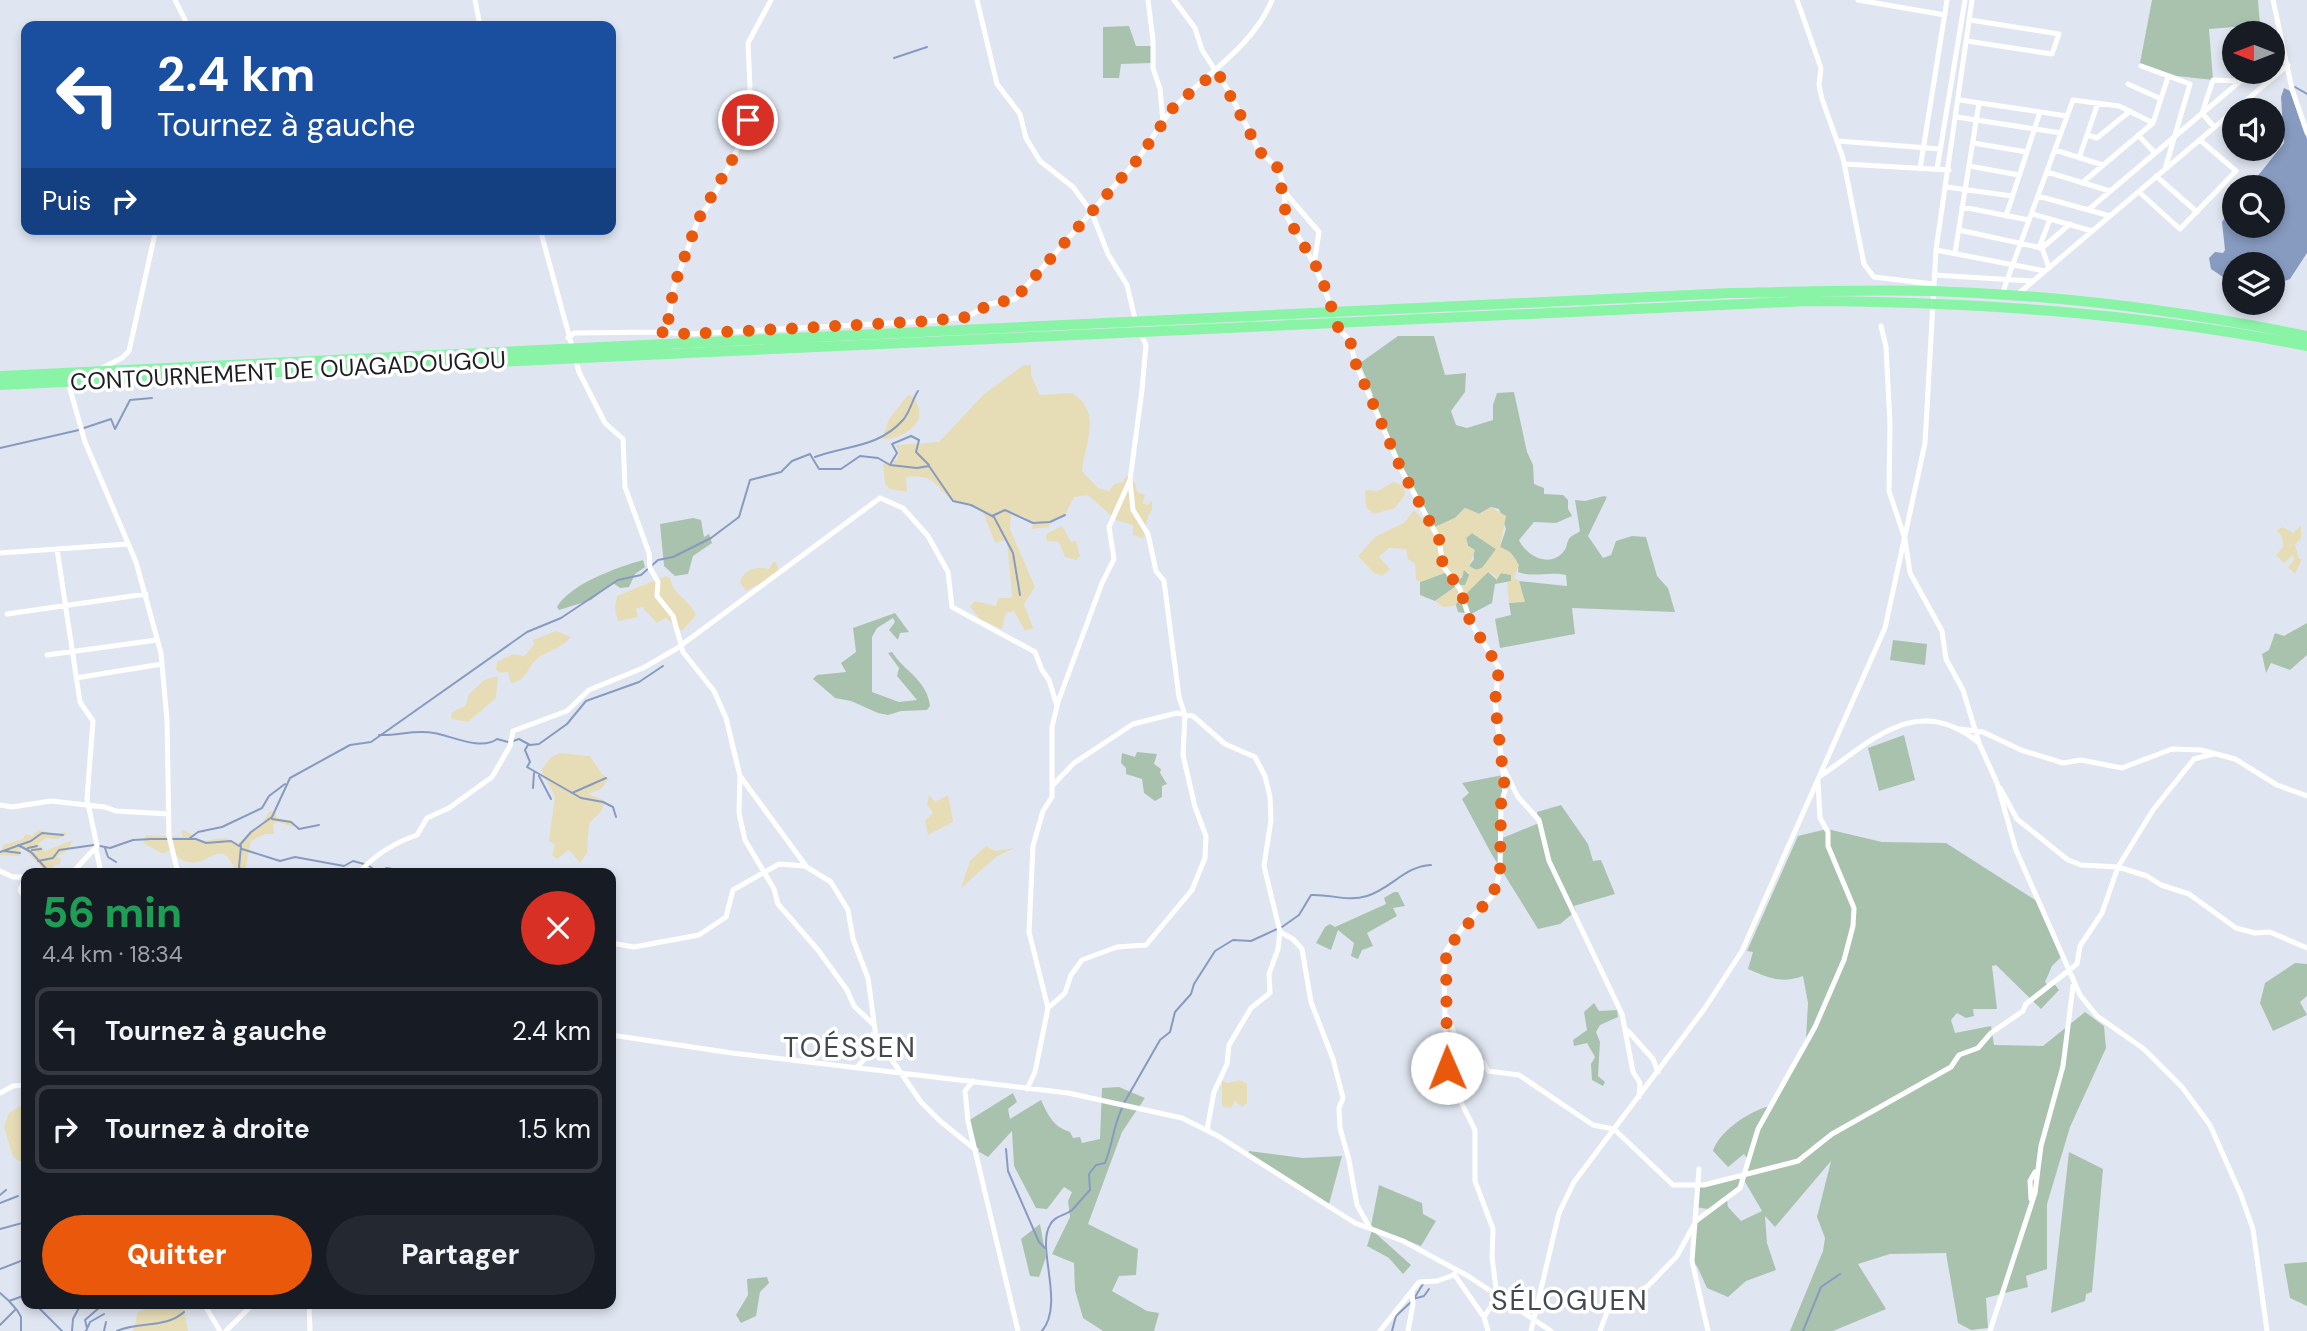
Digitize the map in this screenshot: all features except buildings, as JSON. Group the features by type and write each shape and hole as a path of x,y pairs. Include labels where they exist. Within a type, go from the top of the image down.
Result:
{"highway":[{"path":"1933,292 2127,316 2307,346"},
{"path":"572,348 1715,304 1933,292 2015,296 2180,314 2307,336"},
{"name":"CONTOURNEMENT DE OUAGADOUGOU","path":"0,376 572,348"},
{"name":"CONTOURNEMENT DE OUAGADOUGOU","path":"0,385 572,348"}],"street":[{"path":"175,0 186,21"},
{"path":"475,0 479,21"},
{"path":"659,332 667,328 674,286 698,220 712,200 746,132 746,104 750,88 748,43 771,0"},
{"path":"976,0 997,84 1020,114 1031,147 1040,160 1073,187 1091,211 1108,254 1127,285 1138,327 1144,337 1146,345 1130,480 1133,510 1148,534 1156,571 1164,581 1179,697 1185,715 1183,755 1195,807 1206,836 1200,875 1167,924 1146,945 1118,947 1082,960 1071,975 1065,993 1048,1008"},
{"path":"1148,0 1153,68 1160,89 1163,121"},
{"path":"1174,0 1195,28 1202,50 1217,71 1260,152 1278,168 1284,190 1286,215 1314,264 1339,330 1350,340 1355,362 1401,469 1439,539 1443,566 1460,589 1470,621 1499,668 1495,702 1505,790 1501,804 1498,881 1493,894 1446,950 1446,1062 1451,1082 1475,1130 1475,1181 1493,1229 1492,1257 1497,1294 1484,1317"},
{"path":"572,348 573,333 592,331 687,334 879,325 976,314 990,304 1015,299 1139,158 1175,105 1217,71 1247,39 1272,0"},
{"path":"1797,0 1821,68 1819,85 1822,99 1845,164 1867,270 1874,277 1933,292"},
{"path":"1858,0 1901,4 1945,15"},
{"path":"1920,169 1947,0"},
{"path":"1937,170 1965,0"},
{"path":"1531,1331 1559,1213 1574,1182 1712,999 1742,951 1885,628 1925,443 1936,250 1960,100 1972,0"},
{"path":"2273,0 2307,133"},
{"path":"1967,41 2052,54 2059,34 1970,20"},
{"path":"1937,63 1954,65"},
{"path":"2015,296 2288,65"},
{"path":"2141,66 2190,83 2165,169"},
{"path":"2082,183 2153,122 2168,77"},
{"path":"1934,79 1952,80"},
{"path":"2202,113 2213,80 2222,80"},
{"path":"2128,84 2161,99"},
{"path":"2088,210 2236,84"},
{"path":"1960,100 2067,116"},
{"path":"2002,295 2073,100 2119,106 2153,122"},
{"path":"1955,253 1979,103"},
{"path":"2080,158 2098,103"},
{"path":"1929,110 1946,113"},
{"path":"2087,135 2097,138 2130,111"},
{"path":"2006,216 2040,112"},
{"path":"2202,113 2214,127"},
{"path":"1957,117 2061,133"},
{"path":"2138,135 2155,153"},
{"path":"2139,192 2180,229 2236,171 2200,140"},
{"path":"1838,141 1940,149"},
{"path":"1973,143 2027,152"},
{"path":"2054,150 2103,164"},
{"path":"1845,164 1949,170"},
{"path":"1969,166 2019,175"},
{"path":"2047,172 2110,191"},
{"path":"2157,176 2197,212"},
{"path":"1946,187 2012,197"},
{"path":"1284,190 1319,232 1314,264"},
{"path":"2038,196 2110,216"},
{"path":"1962,207 2006,216 2050,219 2092,231"},
{"path":"2047,269 2041,248 2050,219"},
{"path":"1959,230 2041,248 2070,225"},
{"path":"96,371 100,366 122,358 128,351 155,235"},
{"path":"542,235 579,372 601,416 623,439 625,487 649,553 650,568 658,582 657,596 673,616 681,645 691,665 717,696 731,735 740,776 741,831 774,889 778,904 818,950 847,990 854,1006 873,1026 870,1053 857,1067"},
{"path":"1936,250 2047,269"},
{"path":"1934,275 2033,281"},
{"path":"1881,326 1886,347 1890,424 1889,491 1905,539 1912,580 1942,631 1946,659 1960,682 1979,743 2017,819 2061,856 2081,865 2118,867 2189,894 2236,928 2255,933 2270,932 2307,948"},
{"path":"68,382 85,442 146,594 157,640 162,664 169,836 177,868"},
{"path":"1027,1089 1035,1072 1048,1008 1031,946 1029,909 1033,846 1043,811 1052,797 1052,727 1101,583 1114,559 1109,527 1130,480"},
{"path":"364,868 374,857 401,840 417,835 427,817 449,808 487,783 510,746 513,731 567,711 589,690 643,668 681,645 880,498 903,508 928,536 948,572 952,607 1035,652 1049,680 1057,707"},
{"path":"0,553 128,544"},
{"path":"57,549 80,702 93,721 87,799 100,868"},
{"path":"8,614 146,594"},
{"path":"47,655 157,640"},
{"path":"76,678 162,664"},
{"path":"1052,786 1073,763 1133,724 1177,713 1197,719 1225,744 1255,757 1262,768 1271,811 1266,877 1280,932 1278,949 1269,974 1270,993 1251,1008 1229,1045 1227,1065 1216,1087 1207,1130"},
{"path":"1818,778 1896,724 1921,721 1976,730 2063,763 2081,760 2122,768 2172,749 2213,754 2235,760 2277,785 2307,796"},
{"path":"1960,729 1979,743"},
{"path":"1447,1017 1458,1047 1466,1057 1483,1062 1488,1071 1519,1074 1593,1125 1614,1129 1670,1183 1681,1188 1798,1161 1832,1134 1951,1067 1959,1055 1978,1048 1991,1033 2023,1011 2026,1004 2036,999 2066,970 2077,964 2080,946 2102,913 2118,867 2153,810 2194,759 2213,754"},
{"path":"1502,766 1518,797 1539,820 1549,861 1570,901 1626,1028 1633,1072 1640,1083 1639,1097"},
{"path":"740,776 761,800 806,866 831,882 848,910 853,939 868,978 873,1026 878,1042 940,1121 976,1150"},
{"path":"1600,1331 1611,1301 1639,1292 1648,1285 1677,1256 1694,1223 1740,1188 1766,1113 1779,1095 1826,1004 1844,960 1853,926 1854,908 1828,846 1830,836 1818,812 1818,778"},
{"path":"1997,783 2016,850 2073,983 2097,1016 2144,1049 2182,1087 2210,1125 2253,1229 2267,1331"},
{"path":"0,805 12,807 51,801 169,814"},
{"path":"77,868 96,849"},
{"path":"616,944 634,947 704,933 726,917 733,890 779,864 806,866"},
{"path":"0,871 13,877 21,877"},
{"path":"13,877 20,890"},
{"path":"1280,932 1293,939 1302,949 1311,1002 1333,1059 1343,1098 1339,1108 1340,1128 1357,1205 1370,1228"},
{"path":"1990,1331 2027,1215 2031,1181 2037,1169 2063,1066 2073,983"},
{"path":"1626,1028 1656,1063 1658,1072"},
{"path":"616,1036 1105,1100 1182,1118 1207,1130 1330,1207 1446,1264 1497,1294 1551,1331"},
{"path":"973,1081 965,1088 965,1102 1018,1331"},
{"path":"0,1093 13,1086 21,1085"},
{"path":"1699,1169 1692,1261 1708,1331"},
{"path":"1446,1264 1484,1317 1488,1331"},
{"path":"1380,1331 1419,1282 1437,1281 1454,1275"},
{"path":"1408,1331 1413,1290"},
{"path":"207,1309 220,1331"},
{"path":"226,1331 248,1309"},
{"path":"309,1309 310,1331"}],"green space":[{"path":"2152,0 2258,0 2260,21 2222,21 2222,28 2209,29 2213,80 2177,76 2140,63"},
{"path":"1129,26 1136,46 1151,46 1151,63 1121,64 1119,78 1103,78 1103,27"},
{"path":"1398,336 1434,336 1445,375 1466,373 1465,392 1451,411 1456,425 1467,428 1493,420 1493,405 1497,393 1514,392 1527,452 1533,465 1534,484 1544,488 1544,494 1563,495 1568,500 1568,509 1572,516 1556,523 1534,522 1519,540 1527,551 1545,560 1558,556 1565,550 1570,537 1580,531 1575,500 1607,497 1588,536 1603,558 1611,555 1616,541 1632,536 1646,537 1657,576 1668,588 1675,612 1572,608 1575,634 1500,648 1495,619 1511,615 1509,603 1524,601 1519,581 1567,586 1566,575 1518,572 1514,557 1500,547 1506,529 1499,509 1491,507 1479,514 1465,508 1455,518 1433,528 1417,502 1370,397 1373,395 1360,363"},
{"path":"693,518 701,520 704,537 709,534 712,543 693,556 688,574 675,576 664,566 660,524"},
{"path":"1472,533 1496,549 1489,562 1476,570 1469,566 1474,559 1473,549 1468,546 1466,538"},
{"path":"643,560 645,567 635,574 629,587 620,588 613,583 591,600 559,610 557,607 583,584"},
{"path":"1464,570 1471,576 1465,585 1458,585 1435,601 1420,595 1420,582 1447,572"},
{"path":"1488,572 1496,579 1501,573 1512,575 1512,581 1495,584 1492,603 1471,614 1458,612 1455,602"},
{"path":"895,613 909,632 900,633 898,640 889,630 895,622 893,618 877,628 872,637 872,692 899,702 917,700 897,676 899,668 888,653 892,652 925,689 930,706 927,710 901,711 888,715 878,713 851,701 835,698 813,679 817,675 846,672 841,663 856,652 853,628"},
{"path":"2307,623 2307,655 2290,670 2271,663 2266,673 2262,654 2269,650 2275,633 2284,636"},
{"path":"1893,640 1927,644 1925,665 1890,660"},
{"path":"1904,735 1915,780 1879,791 1868,748"},
{"path":"1137,752 1157,754 1154,764 1161,769 1160,773 1167,784 1162,786 1162,797 1155,801 1144,793 1142,779 1126,774 1126,768 1121,763 1122,753 1135,757"},
{"path":"1503,775 1500,839 1539,823 1537,812 1561,805 1588,844 1593,861 1601,860 1615,894 1574,906 1576,911 1560,924 1538,929 1491,853 1462,799 1469,793 1462,783"},
{"path":"1827,829 1882,842 1946,843 2040,903 2062,956 2052,966 2045,982 2048,986 2053,982 2059,990 2041,1009 1996,965 1992,966 1997,1009 1973,1009 1974,1016 1966,1018 1957,1013 1951,1020 1955,1033 1991,1026 1994,1045 2043,1046 2085,1012 2104,1026 2106,1048 2070,1127 2047,1204 2047,1269 2026,1276 2028,1287 1986,1298 1988,1328 1971,1330 1958,1323 1946,1253 1890,1254 1858,1264 1886,1309 1833,1331 1790,1331 1823,1251 1825,1238 1817,1217 1831,1161 1775,1227 1765,1216 1767,1243 1776,1270 1746,1281 1728,1297 1707,1288 1697,1266 1693,1265 1694,1223 1708,1209 1695,1207 1697,1186 1745,1172 1749,1161 1744,1154 1728,1167 1713,1151 1716,1143 1737,1123 1770,1106 1806,1038 1808,1003 1803,976 1788,980 1775,979 1748,969 1753,952 1747,951 1798,836","holes":["1744,1180 1762,1211 1741,1221 1728,1207 1727,1199"]},
{"path":"1398,892 1405,906 1393,908 1397,916 1367,933 1373,946 1362,950 1358,959 1351,956 1354,943 1338,930 1331,950 1316,943 1325,927 1330,924 1335,927 1386,904 1384,898"},
{"path":"2295,963 2307,964 2307,996 2300,1002 2307,1015 2273,1031 2260,1003 2265,983"},
{"path":"1594,1003 1599,1011 1617,1010 1618,1017 1600,1025 1596,1032 1600,1042 1598,1076 1605,1082 1603,1086 1592,1080 1591,1064 1595,1057 1587,1043 1574,1046 1573,1040 1587,1030 1584,1012"},
{"path":"1119,1087 1145,1098 1122,1132 1088,1224 1138,1249 1136,1275 1119,1276 1112,1291 1147,1311 1159,1313 1154,1331 1103,1331 1083,1318 1075,1290 1074,1263 1052,1254 1070,1217 1068,1201 1072,1192 1064,1187 1047,1209 1036,1208 1014,1166 1012,1131 988,1157 976,1150 968,1121 1013,1093 1017,1102 1008,1109 1010,1119 1041,1100 1052,1120 1070,1132 1073,1138 1080,1137 1082,1143 1100,1139 1102,1088"},
{"path":"2069,1152 2103,1169 2092,1292 2086,1294 2085,1301 2051,1313"},
{"path":"1248,1153 1303,1158 1342,1156 1329,1204"},
{"path":"1379,1185 1422,1203 1423,1214 1436,1221 1421,1246 1371,1226"},
{"path":"1040,1224 1046,1257 1039,1277 1030,1276 1021,1239"},
{"path":"1372,1230 1411,1265 1403,1274 1389,1258 1367,1246"},
{"path":"2307,1262 2307,1306 2290,1298 2284,1264"},
{"path":"767,1277 769,1283 760,1292 756,1316 741,1323 736,1315 748,1295 747,1279"}],"sand":[{"path":"1024,365 1031,365 1031,375 1040,395 1072,393 1087,410 1090,429 1082,471 1098,488 1109,491 1114,484 1123,482 1127,475 1135,483 1137,492 1145,495 1143,503 1147,505 1152,501 1152,510 1143,538 1133,535 1133,525 1116,520 1088,495 1074,497 1065,515 1050,522 1049,527 1032,529 1033,523 1023,516 1011,514 1010,529 1035,587 1024,604 1033,628 1025,631 1014,611 1006,613 1002,629 980,619 970,607 975,601 996,606 998,598 1011,598 1012,595 1007,542 1005,540 995,543 983,512 971,505 953,501 933,482 923,477 906,477 907,492 890,489 885,484 883,464 897,460 899,453 896,445 939,442 984,394"},
{"path":"908,395 915,398 919,408 917,422 908,432 882,439 889,419"},
{"path":"1393,482 1404,486 1405,495 1395,508 1374,514 1366,507 1365,490 1378,491"},
{"path":"1491,507 1506,516 1500,547 1510,552 1519,565 1514,577 1519,581 1525,602 1509,603 1507,582 1511,581 1511,575 1501,573 1496,581 1496,576 1488,572 1454,606 1443,607 1435,601 1458,585 1465,585 1470,573 1464,570 1462,578 1454,580 1447,572 1420,582 1416,580 1415,564 1408,559 1406,549 1389,548 1379,557 1390,569 1382,576 1374,573 1358,556 1376,536 1404,523 1414,510 1423,520 1428,519 1433,528 1455,518 1465,508 1479,514","holes":["1472,533 1496,549 1482,568 1476,570 1469,566 1475,550 1468,546 1466,538"]},
{"path":"2301,525 2301,539 2295,544 2299,559 2302,559 2295,574 2288,567 2294,560 2293,555 2284,563 2276,555 2283,547 2282,536 2276,530 2283,527 2293,533"},
{"path":"1062,526 1071,542 1076,541 1080,556 1076,560 1065,557 1059,542 1047,541 1046,534"},
{"path":"773,562 776,562 780,573 746,591 740,582 744,574 756,568 769,569"},
{"path":"666,576 696,615 682,631 666,618 657,623 642,607 636,609 638,617 618,621 615,609 617,596"},
{"path":"556,631 571,637 564,644 538,658 521,679 511,683 508,672 500,673 496,670 497,662 513,654 524,656 534,645 533,640"},
{"path":"498,676 496,698 468,722 452,719 451,713 466,705 469,694 484,680"},
{"path":"560,753 590,756 602,774 609,779 601,789 588,794 604,800 604,804 589,824 587,853 580,863 569,850 557,859 552,855 555,845 549,841 555,796 541,770 551,757"},
{"path":"929,795 935,802 948,795 953,822 928,835 925,821 933,813 927,804"},
{"path":"270,811 276,813 277,818 293,821 293,827 278,822 273,824 274,834 265,834 251,841 245,868 233,868 223,854 193,863 182,860 170,850 163,854 143,843 146,835 183,837 181,831 184,830 202,841 225,838 238,843 262,823"},
{"path":"38,830 56,834 65,832 67,835 57,839 46,838 38,844 45,851 73,840 67,851 57,856 61,859 60,864 52,868 42,868 23,848 18,849 21,852 19,856 0,855 3,845 23,839 25,834 32,836"},
{"path":"986,846 996,851 1014,848 996,857 961,888 970,861"},
{"path":"1240,1080 1247,1084 1247,1103 1242,1107 1235,1101 1231,1108 1222,1106 1222,1081 1228,1083"},
{"path":"21,1106 21,1161 13,1157 4,1127 9,1113"},
{"path":"145,1309 184,1309 188,1331 133,1331 138,1312"}],"water":[{"path":"2284,88 2290,91 2307,139 2307,253 2290,279 2285,281 2285,252 2224,252 2224,238 2285,238 2285,175 2259,175 2270,161 2285,161 2285,98 2281,97"},
{"path":"2215,252 2222,253 2222,276 2211,269 2209,258"}],"waterway":[{"path":"894,58 927,47"},
{"path":"2295,87 2307,94"},
{"path":"815,457 883,436 903,420 918,391"},
{"path":"84,428 111,419 115,429 130,400 152,398"},
{"path":"0,448 79,430"},
{"path":"891,463 897,453 892,444 911,436 919,440 916,452 929,465"},
{"path":"100,846 110,848 133,840 151,839 196,839 206,843 231,841 239,846 251,832 272,817 290,778 350,745 371,742 527,632 561,618 618,580 641,575 658,560 673,557 711,538 739,517 750,480 781,472 792,461 810,454 819,469 841,469 860,456 878,458 890,465 917,468 929,466 953,501 971,505 994,517 1013,553 1020,595"},
{"path":"992,516 1005,510 1033,523 1050,522 1065,515"},
{"path":"513,741 519,739 530,745 539,744 567,724 586,701 639,682 663,666"},
{"path":"379,735 427,732 466,742 483,744 497,739 508,742"},
{"path":"528,745 525,750 530,762 527,767 581,798 603,802 613,807 616,817"},
{"path":"533,788 534,773"},
{"path":"539,776 551,799"},
{"path":"572,793 606,778"},
{"path":"190,838 198,832 222,827 262,808 269,796 285,784"},
{"path":"272,819 291,822 299,829 319,825"},
{"path":"0,852 31,841 42,833 63,835"},
{"path":"18,845 31,852 45,868"},
{"path":"38,861 53,858 59,850 94,845"},
{"path":"28,848 37,846"},
{"path":"240,868 241,846"},
{"path":"105,848 108,857 116,862"},
{"path":"32,850 41,849"},
{"path":"242,849 280,861 295,857 344,866 353,861 364,864"},
{"path":"4,851 20,853"},
{"path":"1282,927 1299,915 1311,895 1353,898 1367,896 1414,869 1431,865"},
{"path":"1124,1103 1160,1040 1170,1032 1175,1012 1191,994 1194,984 1215,951 1233,940 1251,941 1277,929"},
{"path":"1042,1331 1051,1306 1046,1247 1050,1225 1055,1219 1072,1210 1090,1190 1089,1174 1096,1165 1105,1163 1122,1108"},
{"path":"1006,1149 1008,1171 1039,1242 1046,1249"},
{"path":"0,1195 6,1190"},
{"path":"0,1203 18,1196"},
{"path":"0,1229 21,1223"},
{"path":"0,1269 21,1261"},
{"path":"1803,1331 1821,1287 1840,1274"},
{"path":"1415,1297 1423,1284"},
{"path":"1413,1299 1424,1296 1429,1289"},
{"path":"0,1293 9,1301 21,1297"},
{"path":"0,1325 16,1309 9,1301"},
{"path":"1392,1331 1396,1316 1412,1301"},
{"path":"40,1309 62,1331"},
{"path":"72,1331 73,1319 78,1309"},
{"path":"87,1328 85,1320 98,1309"},
{"path":"17,1310 21,1317 21,1331"},
{"path":"117,1331 169,1321 184,1312"},
{"path":"86,1331 90,1322 104,1314"},
{"path":"104,1331 106,1322"}],"district":[{"name":"TOÉSSEN","path":"850,1047"},
{"name":"SÉLOGUEN","path":"1570,1300"}],"route":[{"path":"748,120 740,146 712,200 698,220 674,286 667,328 659,332 687,334 930,321 967,317 990,304 1015,299 1139,158 1175,105 1217,71 1260,152 1278,168 1284,190 1284,209 1292,229 1299,235 1320,273 1339,330 1350,340 1353,357 1401,469 1439,539 1443,566 1460,589 1470,621 1499,668 1499,686 1495,699 1499,726 1497,743 1505,790 1501,804 1500,872 1493,894 1463,926 1446,950 1444,974 1447,996 1447,1068"}]}
